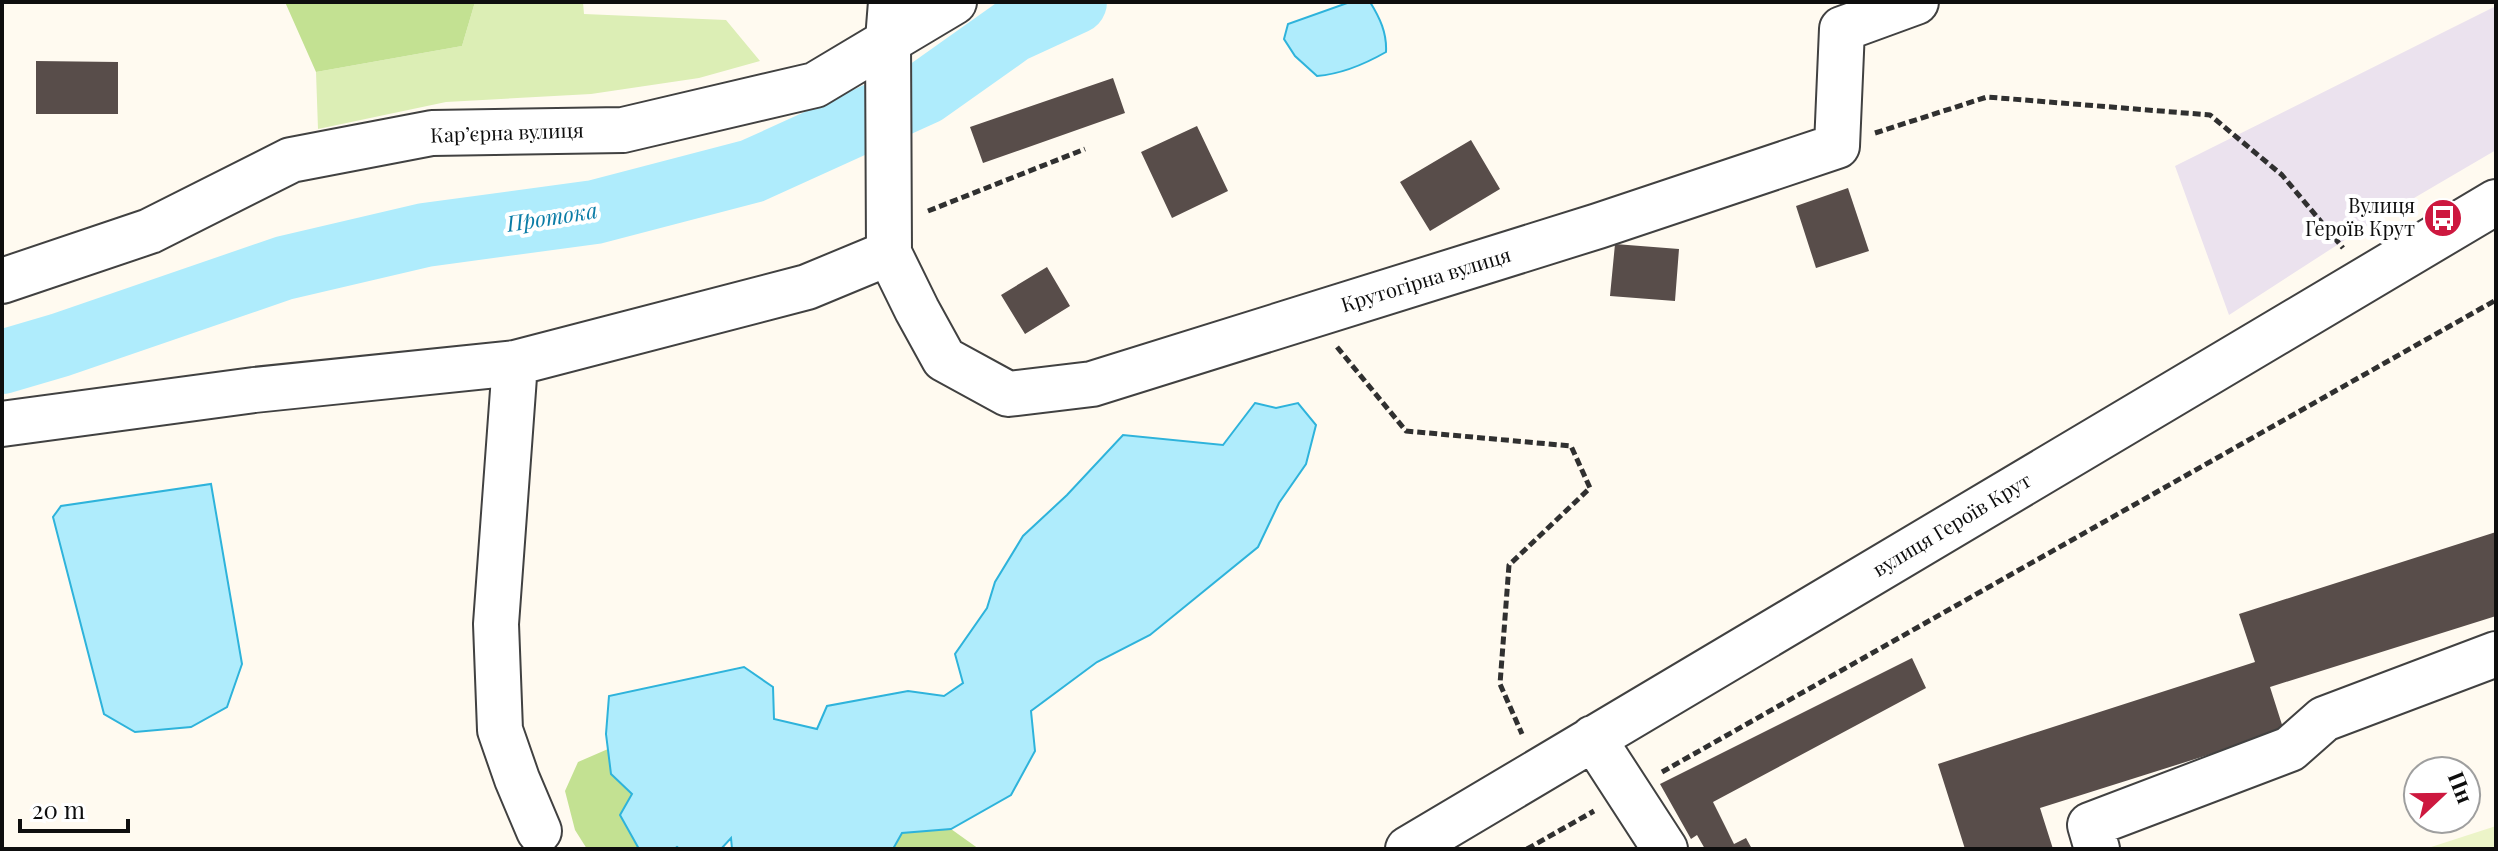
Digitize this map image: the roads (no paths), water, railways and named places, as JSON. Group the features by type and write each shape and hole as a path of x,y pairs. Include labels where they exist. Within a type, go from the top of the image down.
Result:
{"street":[{"name":"Карʼєрна вулиця","path":"2,281 150,231 291,160 432,133 623,130 815,85 890,21 954,2"},
{"name":"Крутогірна вулиця","path":"889,253 944,359 1008,394 1092,384 1598,226 1837,146 1842,29 1916,2"},
{"path":"2,424 254,390 515,363 807,287 889,253 887,95 890,21"},
{"name":"вулиця Героїв Крут","path":"1408,849 2496,202"},
{"path":"515,363 496,624 500,730 539,831"},
{"path":"2097,849 2090,825 2290,749 2324,719 2496,654"},
{"path":"1593,738 1665,849"}],"water":[{"path":"1350,2 1370,2 1382,26 1386,52 1353,68 1317,76 1295,56 1284,39 1288,24"},
{"path":"1255,403 1276,408 1298,403 1316,425 1306,464 1279,503 1258,547 1150,635 1097,662 1031,711 1035,751 1011,795 951,829 902,833 893,849 732,849 731,838 721,849 639,849 620,815 632,794 611,774 606,734 609,696 744,667 773,687 774,719 817,729 827,706 908,691 944,696 963,683 955,654 987,608 995,582 1023,536 1067,495 1123,435 1223,445"},
{"path":"211,484 242,664 227,707 191,727 135,732 104,714 53,517 61,506"}],"waterway":[{"name":"Протока","path":"2,362 284,268 425,235 595,212 752,171 926,92 1012,31 1075,2"}],"place":[{"name":"Вулиця Героїв Крут","path":"2443,218"}]}
